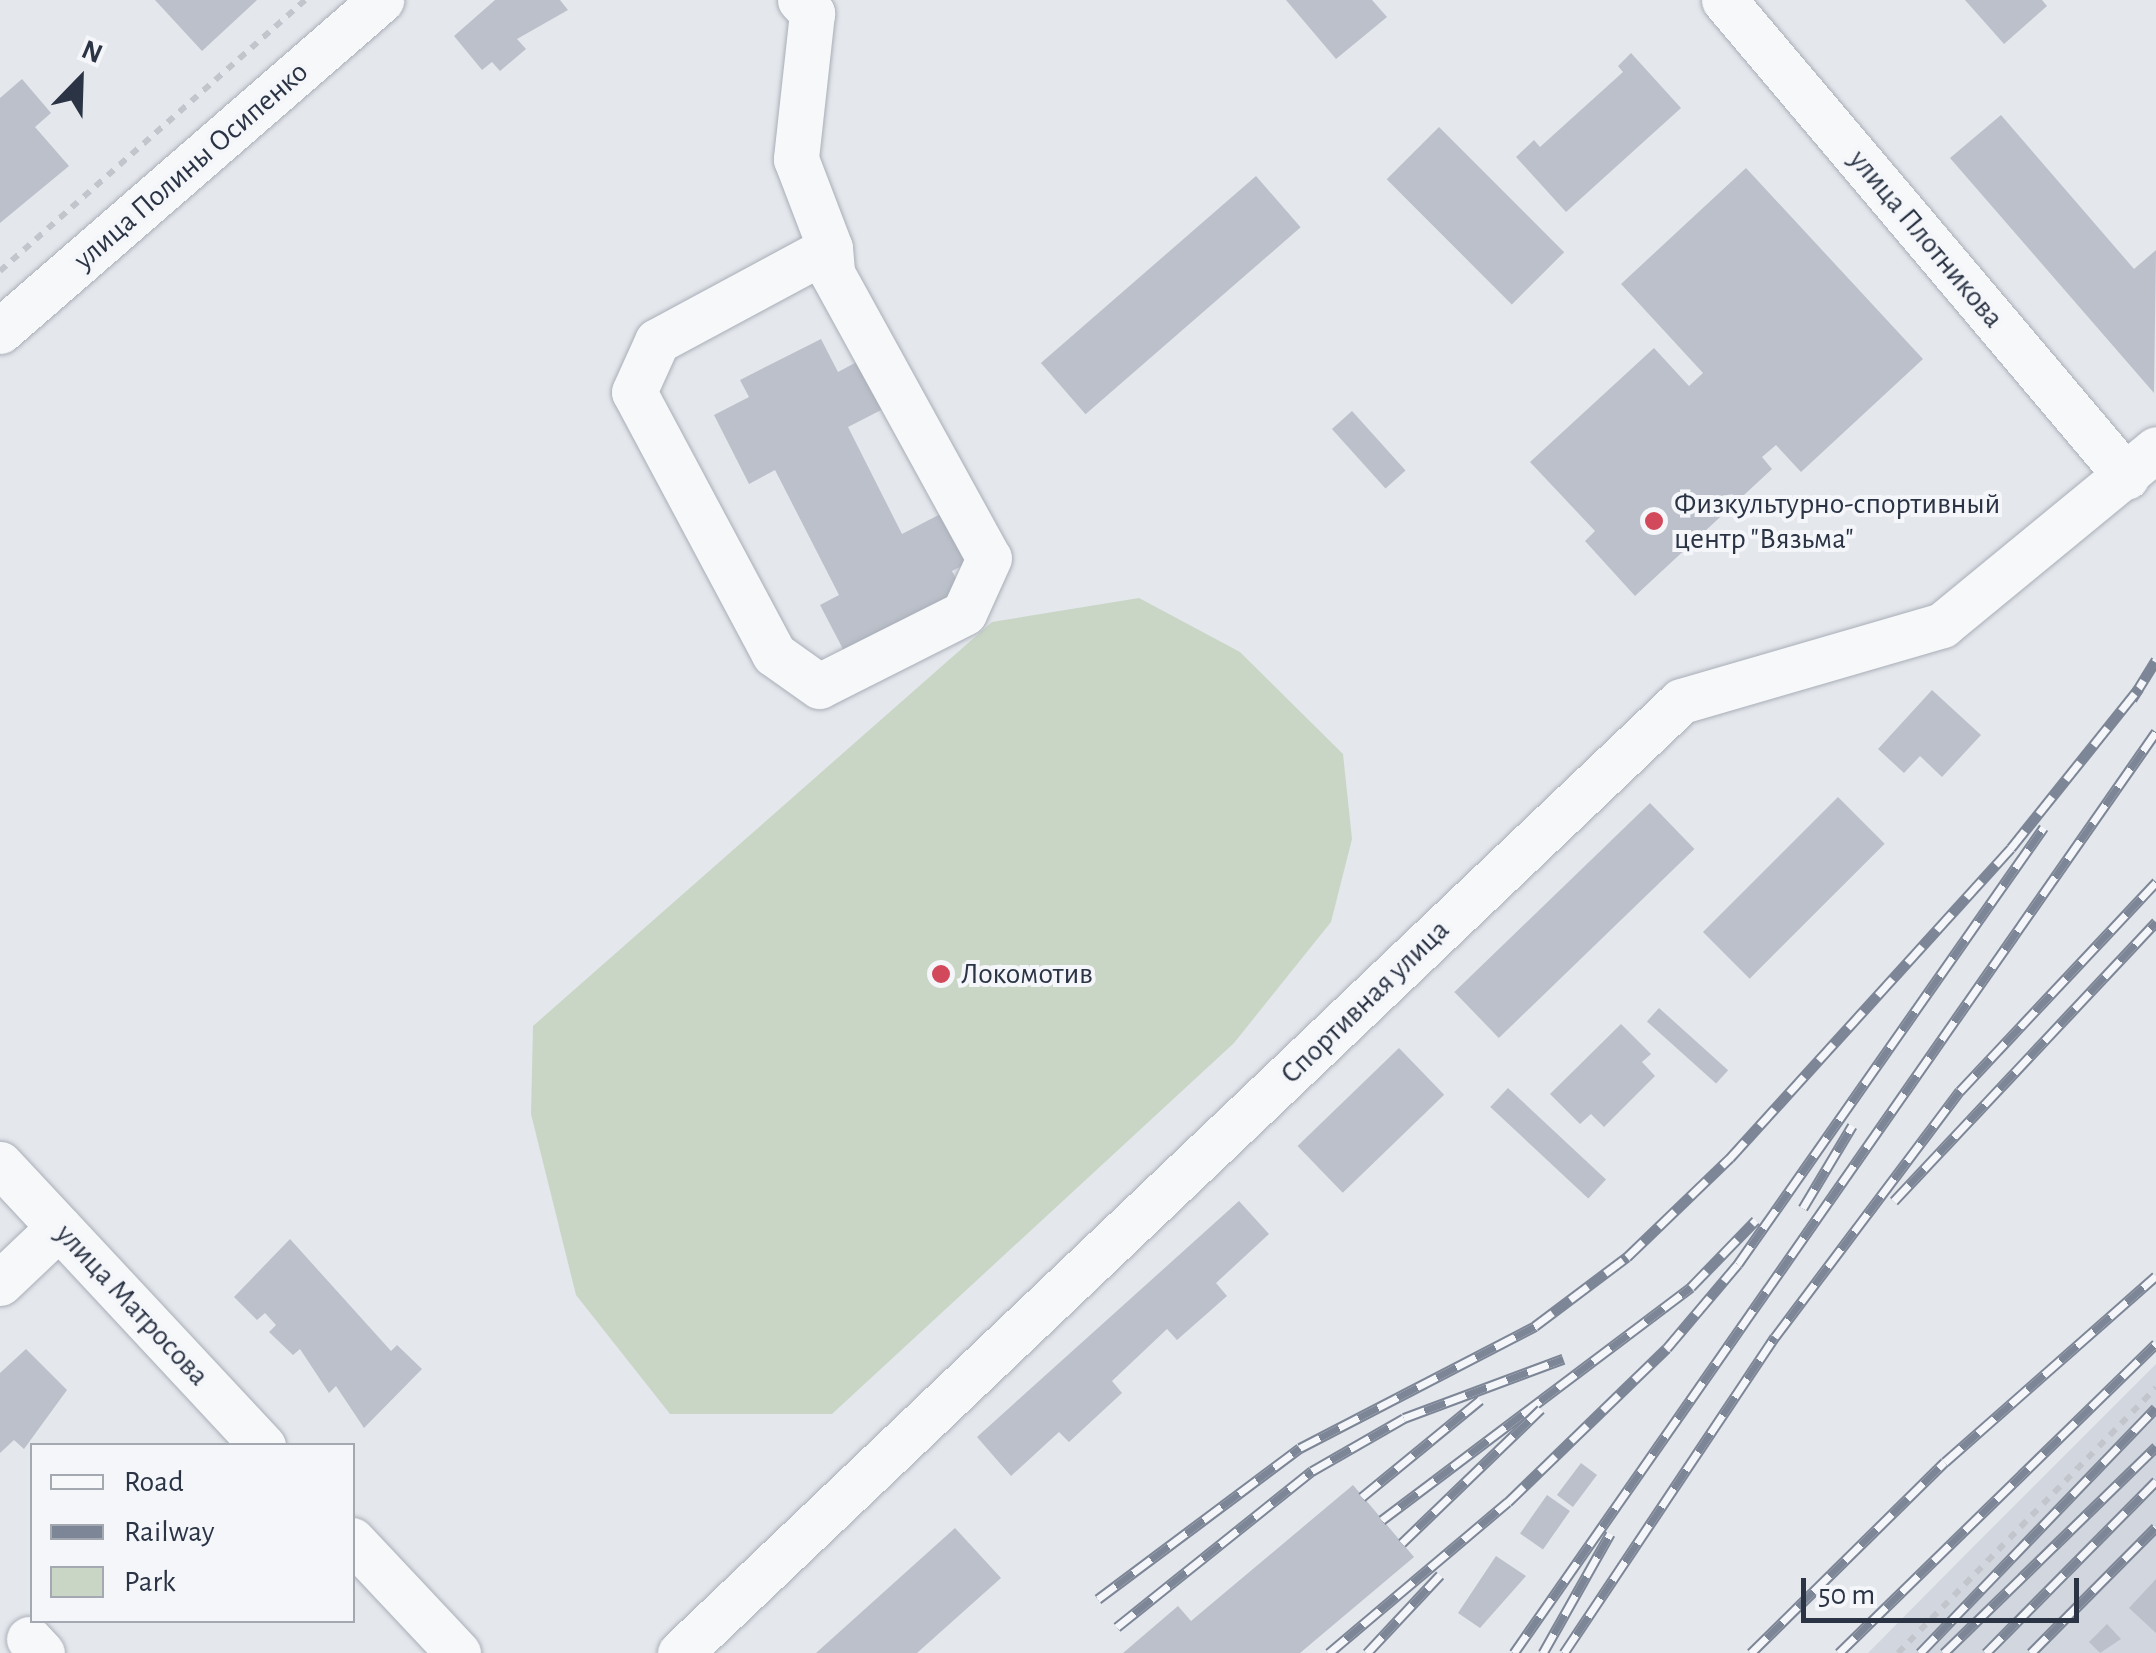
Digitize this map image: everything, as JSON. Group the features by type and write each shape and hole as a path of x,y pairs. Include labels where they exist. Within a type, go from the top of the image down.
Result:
{"street":[{"name":"улица Полины Осипенко","path":"0,331 381,0"},
{"path":"800,0 812,13 796,158 830,248 832,273 989,558 964,613 819,686 774,654 634,392 657,341 830,248"},
{"name":"улица Плотникова","path":"1724,0 2141,463"},
{"name":"Спортивная улица","path":"680,1653 1681,701 1942,625 2141,463"},
{"name":"улица Матросова","path":"0,1164 261,1443"},
{"path":"0,1283 58,1227"},
{"path":"355,1543 458,1653"}],"path":[{"path":"0,271 305,0"},
{"path":"1898,1653 2156,1388"}],"shaded area":[{"path":"2156,1364 2156,1653 1868,1653 1972,1548"}],"green space":[{"name":"Локомотив","path":"1139,598 1240,652 1343,754 1352,839 1331,922 1234,1043 832,1414 670,1414 576,1295 531,1114 533,1026 992,622"}],"building":[{"path":"155,0 257,0 202,51"},
{"path":"495,0 560,0 568,10 517,39 526,49 500,71 492,62 482,70 454,36"},
{"path":"1286,0 1372,0 1387,17 1336,59"},
{"path":"1965,0 2042,0 2047,6 2004,44"},
{"path":"1631,53 1681,108 1566,212 1516,157 1534,140 1540,147 1623,72 1618,66"},
{"path":"22,79 51,113 35,127 69,166 0,223 0,98"},
{"path":"2001,115 2134,269 2156,250 2154,393 1950,158"},
{"path":"1439,127 1564,252 1512,304 1387,179"},
{"path":"1746,168 1923,359 1801,472 1776,445 1762,457 1772,469 1635,596 1585,541 1595,531 1530,462 1654,348 1689,386 1703,373 1621,284"},
{"path":"1256,176 1301,227 1086,414 1041,363"},
{"path":"821,339 838,372 866,357 891,405 848,427 902,534 950,509 976,559 952,571 971,607 844,651 820,605 839,595 775,470 749,484 714,415 749,397 740,380"},
{"path":"1352,411 1406,470 1385,489 1332,429"},
{"path":"1932,690 1981,735 1942,777 1920,756 1904,773 1878,749"},
{"path":"1838,797 1885,844 1750,979 1703,932"},
{"path":"1650,803 1694,849 1499,1038 1454,992"},
{"path":"1659,1008 1728,1070 1716,1084 1647,1021"},
{"path":"1621,1024 1651,1054 1642,1062 1655,1076 1604,1127 1591,1114 1580,1124 1550,1094"},
{"path":"1399,1048 1444,1095 1343,1193 1298,1146"},
{"path":"1508,1088 1606,1179 1588,1198 1490,1107"},
{"path":"1239,1201 1269,1234 1216,1283 1227,1296 1177,1340 1167,1329 1112,1381 1122,1393 1069,1442 1059,1432 1011,1476 977,1437"},
{"path":"290,1239 391,1351 397,1345 422,1369 364,1428 336,1386 329,1393 300,1349 293,1355 269,1332 276,1325 265,1313 257,1320 234,1297"},
{"path":"26,1349 67,1390 24,1449 14,1440 0,1453 0,1373"},
{"path":"1581,1463 1597,1475 1573,1507 1557,1495"},
{"path":"1353,1485 1414,1557 1300,1653 1123,1653 1178,1606 1191,1621"},
{"path":"1547,1495 1570,1511 1543,1550 1520,1534"},
{"path":"955,1528 1001,1578 917,1653 816,1653"},
{"path":"1496,1556 1526,1576 1480,1628 1458,1613"},
{"path":"2156,1579 2156,1633 2129,1608"},
{"path":"2107,1624 2121,1639 2100,1653 2089,1642"}],"railway":[{"path":"2132,699 2156,660"},
{"path":"1098,1599 1300,1448 1535,1326 1627,1257 1730,1158 2011,848 2139,688"},
{"path":"1514,1653 2156,732"},
{"path":"1329,1653 1508,1502 1667,1348 1738,1264 2044,827"},
{"path":"1564,1653 1775,1337 1960,1091 2156,882"},
{"path":"1894,1201 2156,922"},
{"path":"1803,1208 1852,1126"},
{"path":"1382,1520 1691,1287 1756,1220"},
{"path":"1751,1653 1945,1462 2156,1276"},
{"path":"1839,1653 2156,1344"},
{"path":"1117,1627 1312,1471 1404,1418 1563,1359"},
{"path":"1362,1497 1480,1400"},
{"path":"1920,1653 2156,1408"},
{"path":"1402,1543 1541,1409"},
{"path":"1944,1653 2156,1447"},
{"path":"1986,1653 2156,1481"},
{"path":"2031,1653 2156,1527"},
{"path":"1543,1653 1610,1534"},
{"path":"1367,1653 1440,1575"}],"place":[{"name":"Физкультурно-спортивный центр \"Вязьма\"","path":"1654,521"},
{"name":"Локомотив","path":"941,974"}]}
